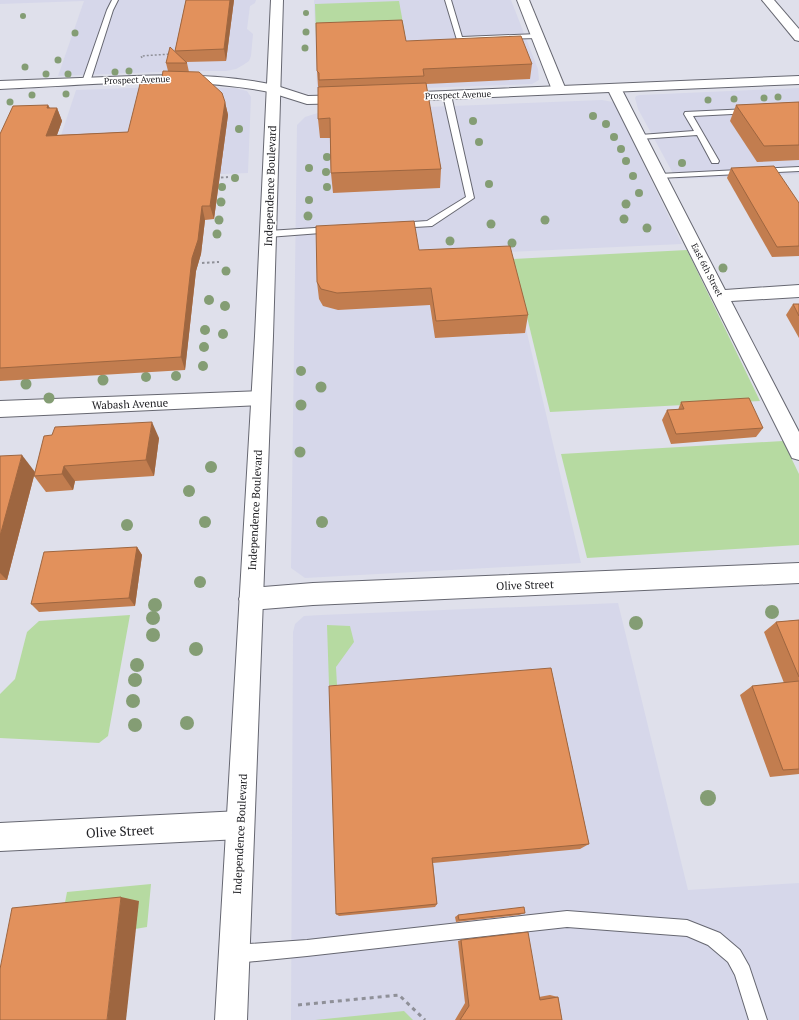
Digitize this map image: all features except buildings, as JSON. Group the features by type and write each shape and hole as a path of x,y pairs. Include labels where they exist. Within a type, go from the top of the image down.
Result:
{"street":[{"name":"Independence Boulevard","path":"231,1020 268,234 277,0"},
{"path":"523,0 559,90"},
{"path":"768,0 799,37"},
{"name":"Prospect Avenue","path":"0,85 195,79 238,81 274,89 307,100 362,99"},
{"name":"Prospect Avenue","path":"385,98 799,80"},
{"name":"East 6th Street","path":"614,88 721,296 793,428 799,452"},
{"path":"721,296 799,291"},
{"name":"Wabash Avenue","path":"0,409 260,398"},
{"name":"Olive Street","path":"251,599 313,594 799,573"},
{"name":"Olive Street","path":"0,837 240,825"}],"lane":[{"path":"86,82 110,10 115,0"},
{"path":"448,0 459,39 538,36"},
{"path":"390,226 429,224 470,198 447,95"},
{"path":"715,160 688,114 759,110"},
{"path":"640,137 699,133"},
{"path":"660,176 799,169"},
{"path":"268,234 343,229"},
{"path":"234,954 307,948 567,919 687,928 714,939 734,956 743,972 758,1020"}],"path":[{"path":"166,57 141,58 141,56 171,55 172,48"},
{"path":"211,178 228,177"},
{"path":"202,263 219,262"},
{"path":"298,1005 399,994 425,1020"}],"shaded area":[{"path":"0,0 256,0 255,3 250,6 247,29 253,34 251,56 249,61 243,65 236,69 226,71 184,71 58,76 84,1 0,4"},
{"path":"314,0 511,0 538,69 539,80 532,84 317,92"},
{"path":"158,87 235,88 247,91 251,97 248,173 46,181 76,90"},
{"path":"799,88 799,174 676,179 638,109 635,98 636,96 640,95"},
{"path":"602,100 613,102 617,109 682,244 508,252 581,563 305,578 291,568 297,125 305,117 324,111"},
{"path":"618,603 688,890 799,883 799,1020 291,1020 293,632 295,624 304,616"}],"green space":[{"path":"399,1 405,34 316,37 315,4"},
{"path":"687,250 760,401 550,412 513,259"},
{"path":"783,441 799,474 799,545 587,558 561,454"},
{"path":"130,615 108,736 99,743 0,738 0,694 15,679 27,632 39,621"},
{"path":"327,625 350,626 354,642 336,667 337,685 329,685"},
{"path":"151,884 147,927 135,929 64,908 67,892"},
{"path":"404,1011 413,1020 315,1020"}]}
